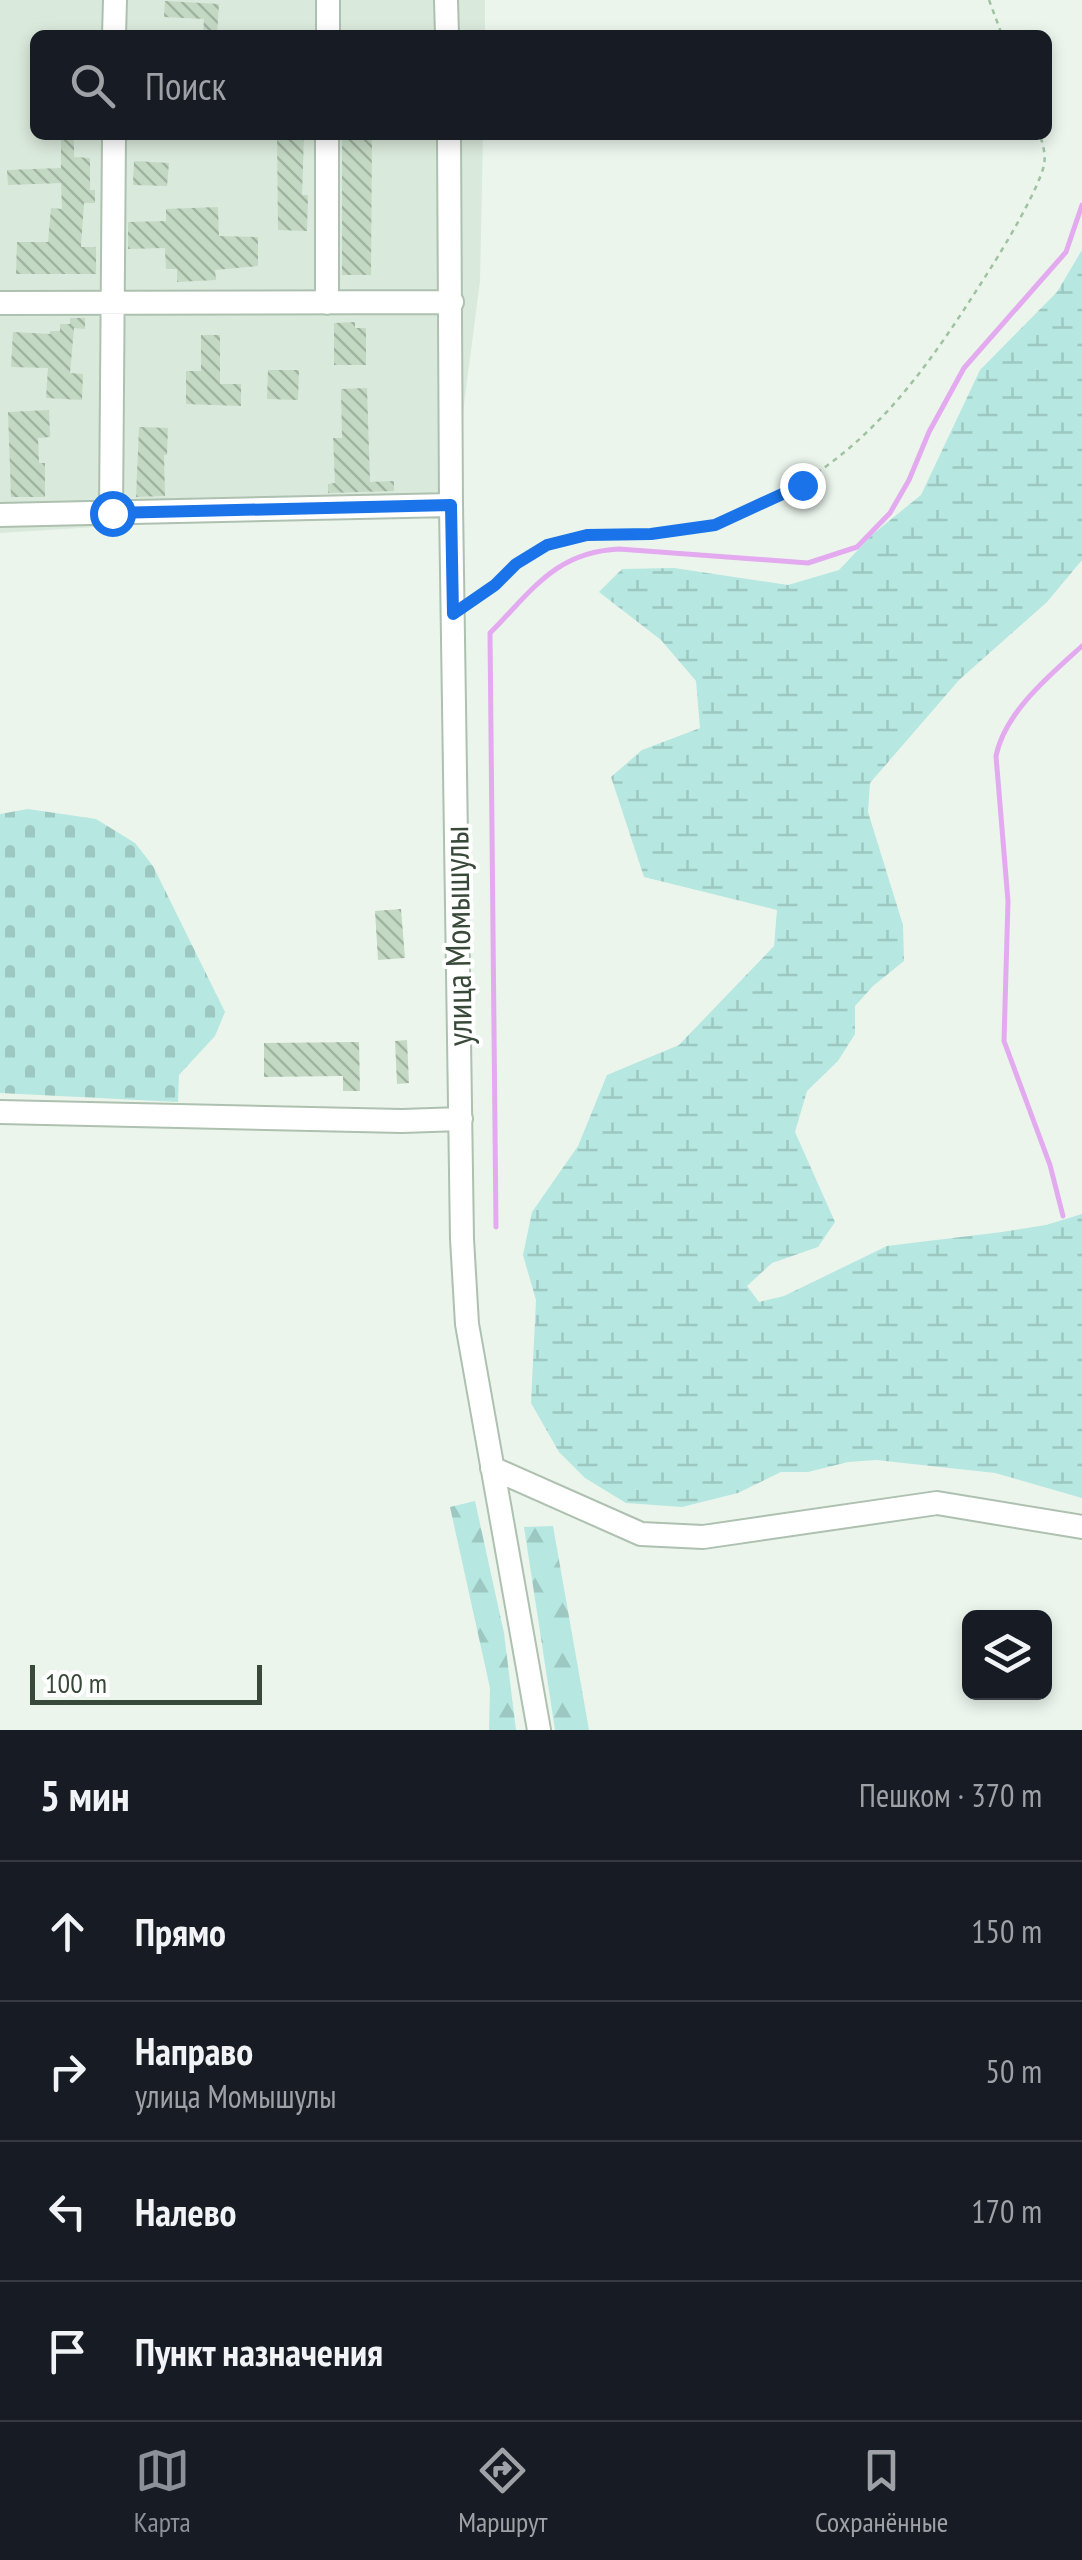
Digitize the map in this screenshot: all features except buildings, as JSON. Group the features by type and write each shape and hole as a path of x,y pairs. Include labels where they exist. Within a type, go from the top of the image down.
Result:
{"street":[{"path":"114,0 114,30"},
{"path":"328,0 328,30"},
{"path":"446,0 446,30"},
{"path":"112,513 114,140"},
{"path":"327,304 328,140"},
{"name":"улица Момышулы","path":"449,140 451,505 468,1324 539,1730"},
{"path":"0,303 452,302"},
{"path":"0,515 451,505"},
{"path":"0,1112 461,1119"},
{"path":"492,1468 641,1534 702,1537 937,1503 1082,1526"}],"path":[{"path":"989,0 1000,30"},
{"path":"453,614 495,585 516,564 547,545 587,535 651,534 715,525 802,485 844,456 867,435 948,335 1006,244 1044,166 1041,140"}],"shaded area":[{"path":"0,0 485,0 485,30 30,30 30,140 483,140 480,281 451,505 0,533"}],"green space":[{"path":"1082,250 1082,560 1047,602 959,680 870,783 868,812 903,925 904,961 855,1006 855,1034 838,1061 807,1091 795,1132 835,1222 818,1247 772,1263 747,1286 759,1302 784,1296 887,1246 1046,1225 1082,1214 1082,1498 995,1473 876,1460 808,1472 781,1472 738,1493 682,1507 626,1503 585,1478 559,1452 531,1403 536,1300 523,1255 532,1212 578,1146 607,1075 679,1045 774,946 777,910 644,877 611,777 642,750 700,728 696,681 661,640 599,592 622,569 674,568 788,585 839,570 873,534 921,495 980,370 1057,292"},
{"path":"28,809 96,819 135,843 153,866 225,1012 215,1036 179,1075 178,1102 0,1093 0,814"},
{"path":"475,1501 504,1633 516,1730 489,1730 490,1688 450,1507"},
{"path":"553,1526 589,1730 555,1730 524,1527"}],"waterway":[{"path":"496,1227 490,633 546,576 578,557 597,552 619,549 808,563 857,547 890,513 964,368 1066,252 1082,205"},
{"path":"1063,1216 1050,1165 1004,1041 1008,901 996,756 1019,710 1082,646"}],"route":[{"path":"112,513 451,505 453,614 495,585 516,564 547,545 587,535 651,534 715,525 802,485"}]}
